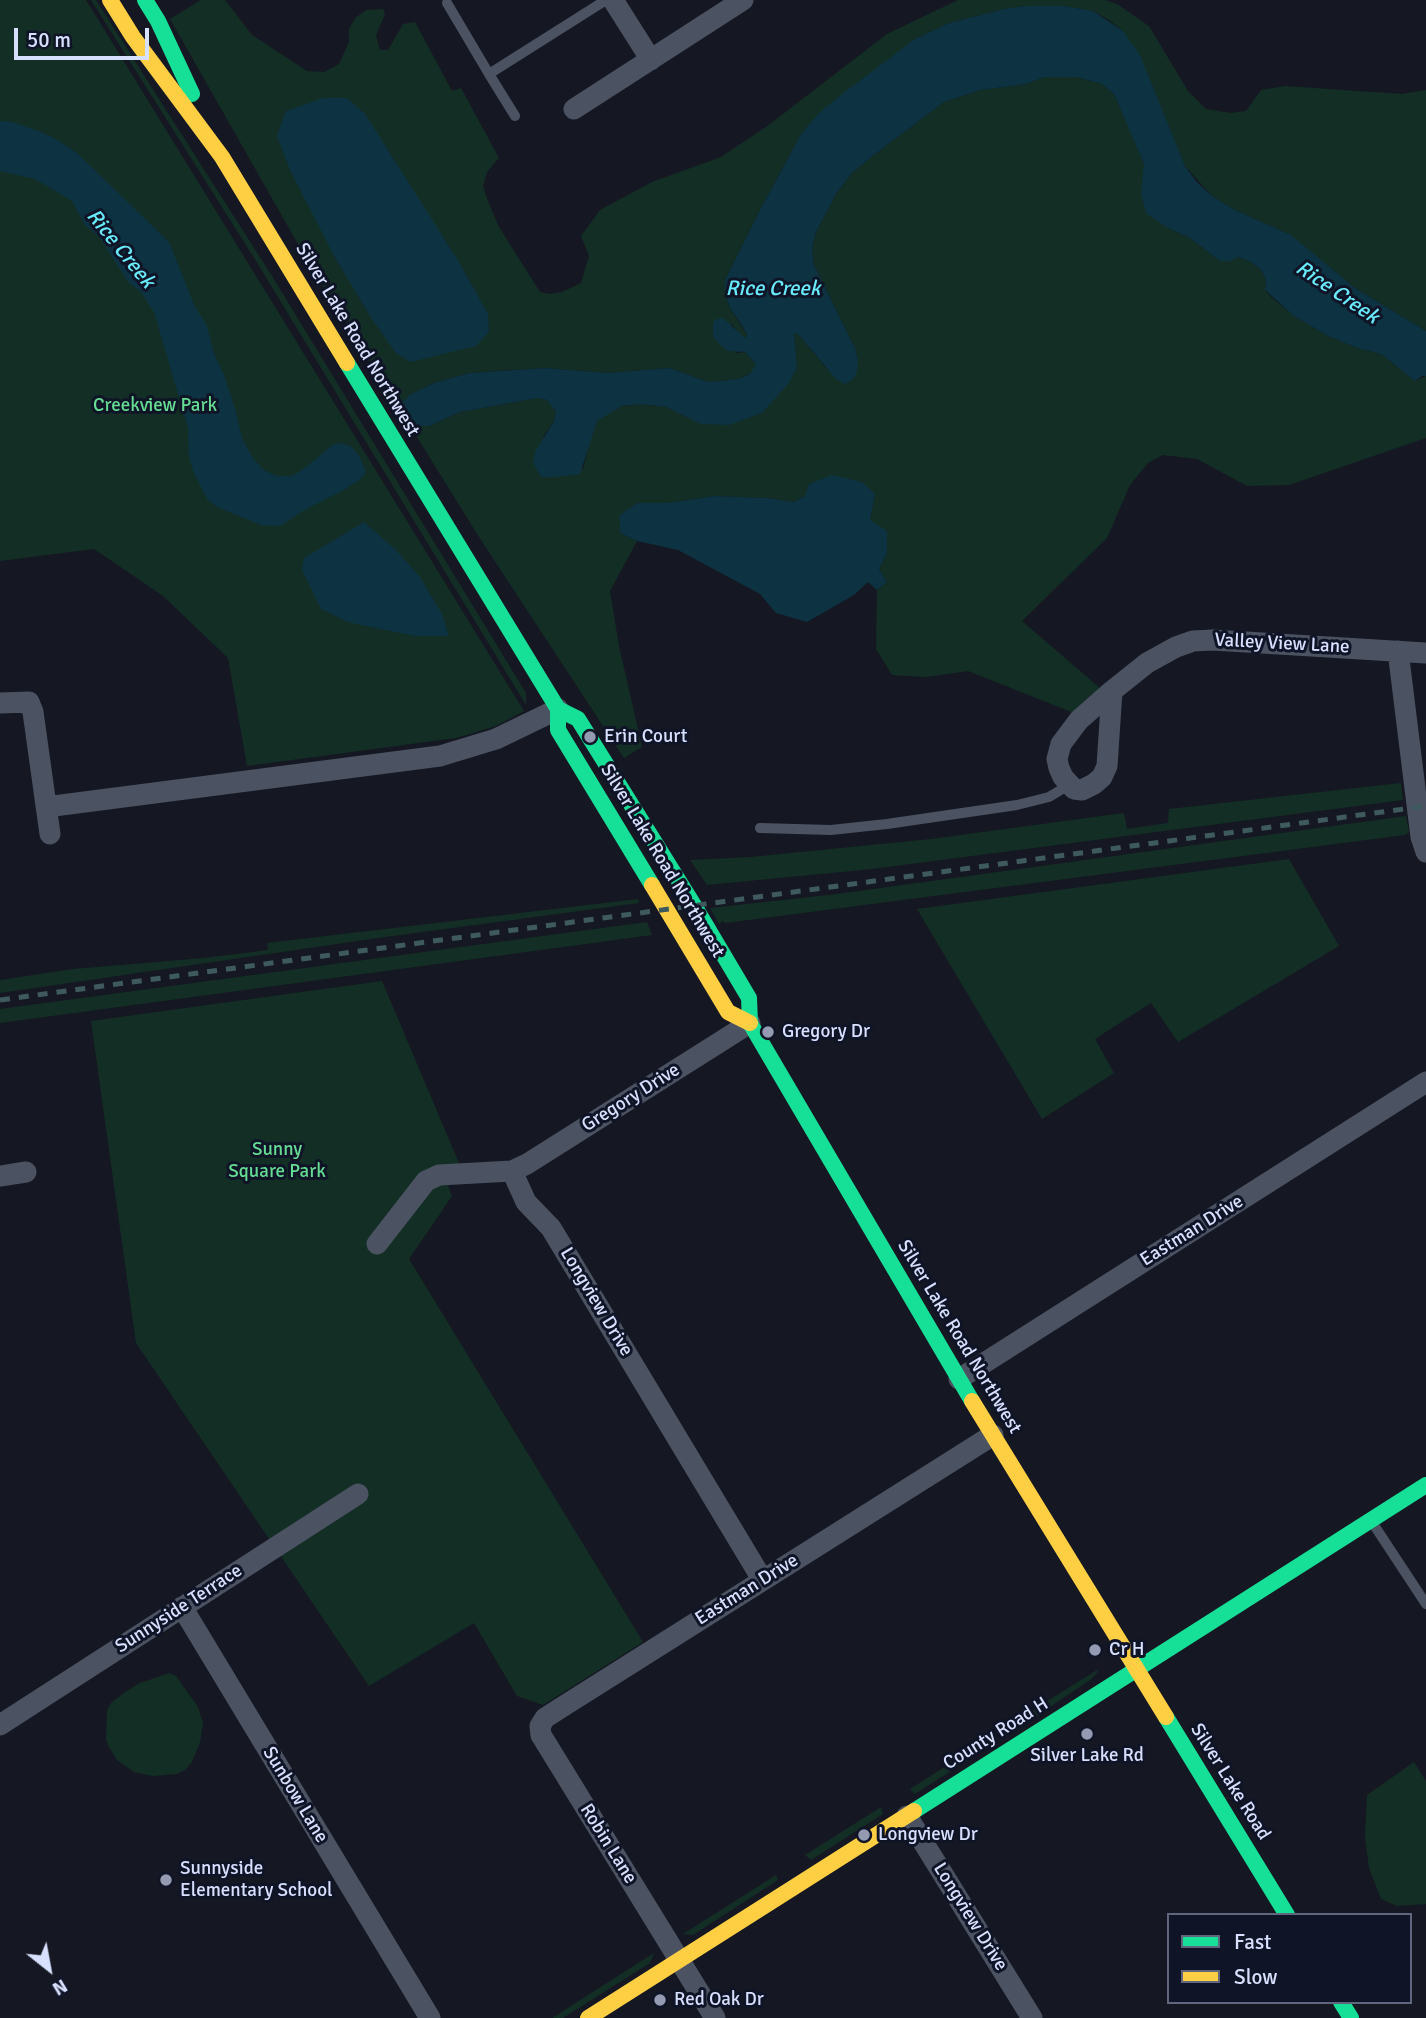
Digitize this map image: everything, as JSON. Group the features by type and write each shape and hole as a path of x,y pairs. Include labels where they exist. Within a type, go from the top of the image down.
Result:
{"main road":[{"name":"Silver Lake Road Northwest","path":"110,0 133,37 222,157 558,709 558,730 728,1012 750,1023"},
{"path":"145,0 222,157"},
{"name":"Silver Lake Road Northwest","path":"558,709 578,719 695,906 749,998 750,1023 959,1379 1137,1670"},
{"name":"County Road H","path":"588,2018 1426,1485"},
{"name":"Silver Lake Road","path":"1137,1670 1286,1913"}],"street":[{"path":"613,0 651,60"},
{"path":"574,109 743,0"},
{"name":"Valley View Lane","path":"1069,785 1063,778 1057,759 1061,744 1079,720 1160,654 1193,641 1426,653"},
{"path":"1398,651 1421,837 1426,852"},
{"path":"1069,785 1082,790 1102,777 1107,766 1112,691"},
{"path":"0,703 29,702 33,712 50,834"},
{"path":"46,807 440,755 496,739 558,709"},
{"name":"Gregory Drive","path":"512,1171 750,1023"},
{"name":"Eastman Drive","path":"959,1379 1426,1082"},
{"path":"377,1244 426,1181 439,1175 512,1171"},
{"name":"Longview Drive","path":"512,1171 526,1202 551,1228 762,1579"},
{"path":"0,1176 26,1172"},
{"name":"Eastman Drive","path":"540,1726 545,1718 993,1435"},
{"name":"Sunnyside Terrace","path":"0,1725 358,1494"},
{"name":"Sunbow Lane","path":"182,1607 430,2018"},
{"name":"Robin Lane","path":"540,1726 541,1735 715,2018"},
{"name":"Longview Drive","path":"907,1816 1032,2018"}],"lane":[{"path":"489,74 606,0"},
{"path":"447,3 515,116"},
{"path":"760,828 831,830 887,824 1017,805 1049,797 1069,785"},
{"path":"1371,1520 1426,1604"}],"green space":[{"name":"Creekview Park","path":"0,0 86,0 524,711 496,726 456,738 247,766 228,658 163,596 94,549 0,561"},
{"path":"91,0 96,0 272,276 526,693 526,705 256,261"},
{"path":"201,0 225,0 252,35 307,71 324,72 339,64 349,42 349,29 355,18 366,10 383,9 385,14 376,35 380,50 388,50 403,24 415,22 452,91 461,88 499,158 487,172 483,186 488,201 499,227 540,292 549,294 562,292 581,283 589,256 581,236 600,210 652,182 721,157 766,127 887,34 958,0 1105,0 1117,4 1149,26 1188,91 1206,109 1231,113 1246,111 1261,90 1285,86 1402,94 1426,90 1426,331 1355,288 1290,235 1235,210 1212,196 1185,166 1123,31 1093,11 1064,6 1025,6 949,23 915,39 801,134 725,280 725,294 730,308 747,335 745,338 741,337 731,323 736,353 745,352 757,365 750,374 739,379 709,382 669,368 607,373 545,368 469,373 434,383 411,394 429,426 460,412 538,398 547,400 556,412 554,421 543,437 583,469 592,431 597,421 607,414 622,406 641,404 666,407 701,423 797,368 794,334 797,333 827,369 858,360 855,348 814,265 812,249 816,232 836,194 852,173 944,102 981,90 1027,84 1044,77 1077,77 1102,84 1114,94 1134,138 1168,228 1190,238 1220,261 1238,257 1251,262 1262,271 1266,281 1265,290 1270,296 1294,316 1328,336 1381,354 1415,381 1426,376 1426,438 1289,485 1247,486 1197,459 1163,455 1148,463 1130,485 1107,538 1022,621 1100,688 1074,713 968,671 926,677 892,675 876,649 877,590 887,582 879,569 887,553 870,520 875,494 805,496 794,502 714,496 668,503 637,503 620,533 637,541 610,591 619,646 642,747 624,758 479,537 307,260 170,19"},
{"path":"1401,783 1403,800 872,869 707,885 690,860 751,857 931,839 1124,813 1127,829 1168,823 1169,809"},
{"path":"1406,816 1409,832 1405,835 725,923 723,921 719,924 710,908 837,894"},
{"path":"1289,859 1339,946 1178,1042 1151,1003 1095,1039 1114,1073 1042,1119 917,909"},
{"path":"638,899 639,903 0,993 0,980 73,969 204,958 268,950 267,943"},
{"path":"647,922 652,935 0,1023 0,1009"},
{"name":"Sunny Square Park","path":"382,981 467,1182 453,1182 448,1186 452,1196 409,1259 643,1642 543,1705 517,1696 474,1623 369,1686 136,1343 91,1021"},
{"path":"1097,1670 1090,1680 1019,1728 1014,1722"},
{"path":"169,1673 176,1676 198,1707 203,1723 200,1742 192,1762 177,1774 152,1776 134,1772 117,1760 109,1747 106,1740 107,1711 111,1703 125,1692 140,1683"},
{"path":"984,1742 987,1748 915,1794 910,1789"},
{"path":"1414,1762 1426,1781 1426,1904 1397,1906 1381,1899 1369,1868 1365,1837 1367,1795"},
{"path":"881,1807 883,1814 811,1860 805,1855"},
{"path":"776,1875 778,1880 693,1935 683,1934"},
{"path":"654,1953 650,1963 563,2018 552,2018"}],"water":[{"name":"Rice Creek","path":"1025,6 1064,6 1093,11 1123,31 1140,55 1185,166 1196,181 1212,196 1235,210 1291,235 1355,288 1426,331 1426,376 1415,381 1381,354 1328,336 1294,316 1265,290 1266,281 1262,271 1251,262 1238,257 1231,261 1220,261 1190,238 1168,228 1146,213 1141,194 1144,164 1114,94 1102,84 1077,77 1044,77 1027,84 981,90 944,102 852,173 836,194 816,232 812,249 814,265 855,348 858,360 857,372 853,379 845,384 836,379 797,333 794,334 797,368 789,383 762,413 729,425 701,424 666,407 641,404 622,406 597,421 580,474 555,477 541,477 533,463 535,452 554,421 556,412 547,400 538,398 460,412 429,426 417,426 402,403 411,394 434,383 469,373 545,368 607,373 669,368 709,382 739,379 750,374 756,364 745,352 728,351 720,345 713,336 713,322 723,318 745,338 747,335 730,308 725,294 725,280 801,134 819,113 915,39 949,23"},
{"path":"323,98 347,98 365,114 459,262 488,314 489,332 476,346 410,362 395,352 370,316 334,256 290,170 277,136 286,111"},
{"path":"0,121 39,131 77,153 169,242 195,307 207,326 242,438 252,457 264,470 277,476 291,476 334,444 342,443 352,447 360,457 366,472 361,479 284,524 276,526 261,525 217,507 207,499 193,471 189,456 188,428 154,312 141,292 129,283 99,237 85,225 72,201 35,179 0,171"},
{"path":"832,475 862,482 875,494 870,520 887,531 887,553 879,569 887,582 877,590 868,582 854,595 807,622 776,613 760,594 678,550 637,541 620,533 620,515 637,503 668,503 714,496 794,502 805,496 809,484"},
{"path":"364,522 396,550 420,577 442,614 449,636 415,636 361,625 321,609 302,570 304,558"}],"railway":[{"path":"0,1000 1426,806"}],"traffic: fast":[{"path":"145,0 158,21 192,94"},
{"path":"347,363 558,709 558,730 652,885"},
{"path":"558,709 578,719 695,907 749,998 750,1023 972,1401"},
{"path":"914,1811 1426,1485"},
{"path":"1166,1717 1286,1913"},
{"path":"1342,2004 1351,2018"}],"traffic: slow":[{"path":"110,0 133,37 222,157 347,363"},
{"path":"652,885 728,1012 750,1023"},
{"path":"972,1401 1166,1717"},
{"path":"588,2018 914,1811"}],"place":[{"name":"Erin Court","path":"590,737"},
{"name":"Gregory Dr","path":"768,1032"},
{"name":"Cr H","path":"1095,1650"},
{"name":"Silver Lake Rd","path":"1087,1734"},
{"name":"Longview Dr","path":"864,1835"},
{"name":"Sunnyside Elementary School","path":"166,1880"},
{"name":"Red Oak Dr","path":"660,2000"}]}
